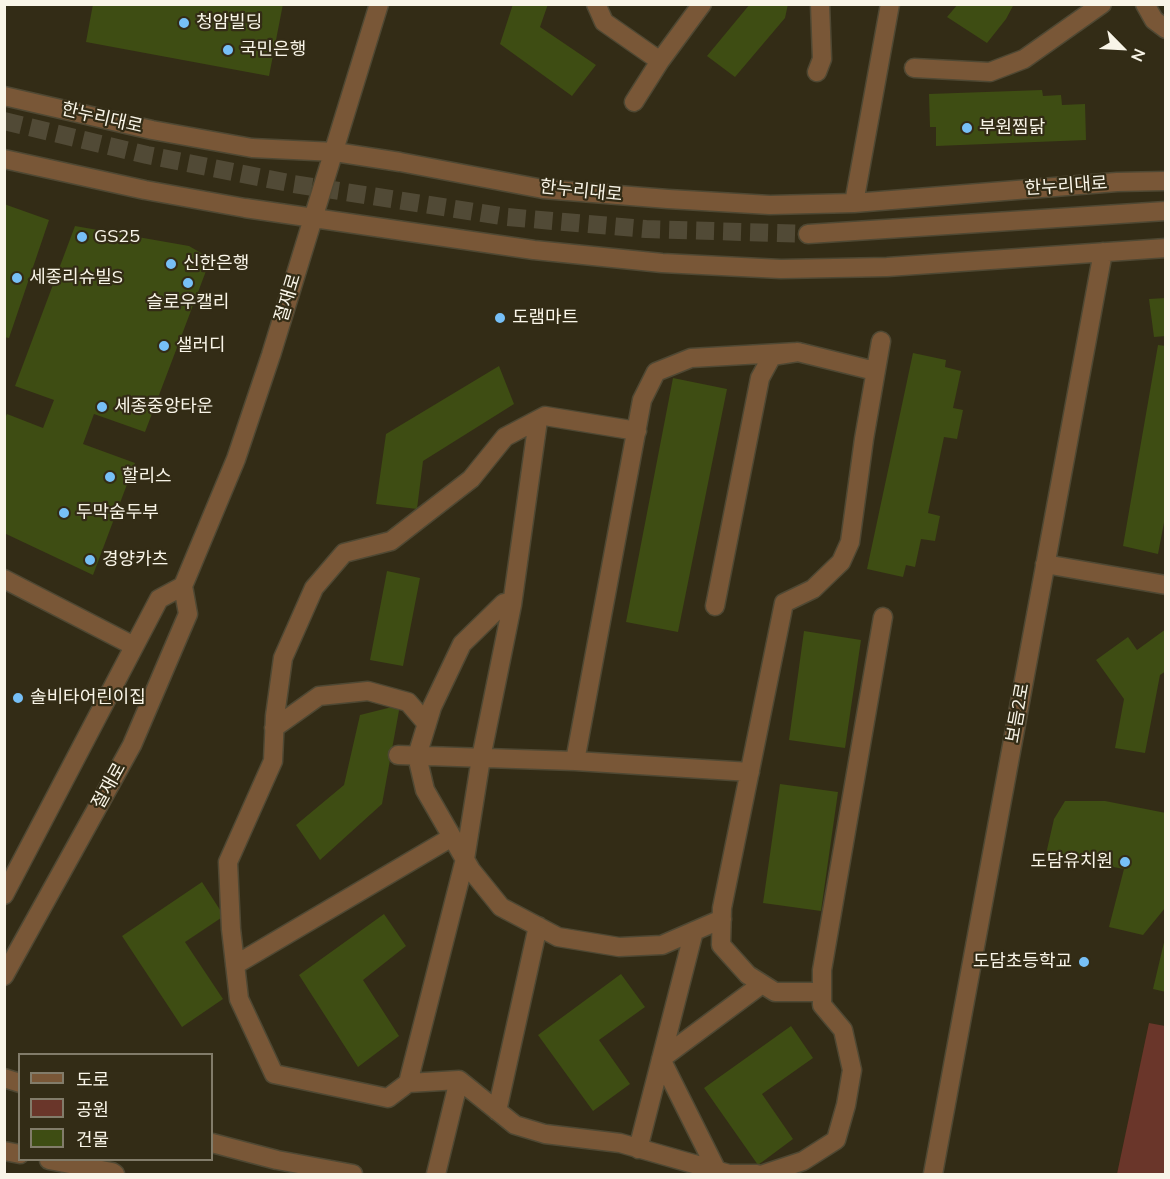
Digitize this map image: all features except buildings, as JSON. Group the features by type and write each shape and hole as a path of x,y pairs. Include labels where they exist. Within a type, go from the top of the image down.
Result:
{"street":[{"name":"절재로","path":"4,976 132,744 188,614 183,586 236,459 335,152 379,4"},
{"path":"596,4 604,22 660,61"},
{"path":"634,102 660,61 702,4"},
{"path":"817,72 822,59 820,4"},
{"path":"854,203 890,4"},
{"path":"1145,4 1154,20 1166,29"},
{"path":"914,68 990,72 1024,59 1096,6"},
{"name":"한누리대로","path":"4,96 152,130 252,148 335,152 543,189 668,199 770,205 854,203 1117,182 1166,181"},
{"path":"4,159 145,190 245,208 534,250 662,263 781,269 887,267 1166,248"},
{"path":"808,234 1166,211"},
{"name":"보듬2로","path":"933,1174 1103,252"},
{"path":"822,992 775,992 748,975 721,945 722,908 784,603 813,589 842,562 850,542 864,439 881,341"},
{"path":"575,761 642,400 656,372 691,358 798,352 875,371"},
{"path":"715,606 760,378 772,356 798,352"},
{"path":"637,430 545,416 505,437 471,479 391,541 344,553 314,588 283,658 274,728 273,761 228,862 231,929 239,999 274,1074 387,1098 408,1083 459,1080 515,1125 545,1134 620,1143 729,1174 757,1174"},
{"path":"408,1083 465,859 512,605 538,420"},
{"path":"1045,564 1166,585"},
{"path":"4,579 134,646"},
{"path":"4,895 159,599 183,586"},
{"path":"512,605 504,603 462,644 432,707 417,756 424,790 471,870 501,907 558,937 619,947 662,945 722,919"},
{"path":"764,1174 803,1161 836,1140 846,1105 852,1070 843,1030 822,1005 822,970 883,617"},
{"path":"274,728 319,696 368,691 408,702 427,724"},
{"path":"398,755 575,761 750,772"},
{"path":"235,965 452,837"},
{"path":"496,1111 538,926"},
{"path":"638,1149 694,931"},
{"path":"661,1059 762,984"},
{"path":"661,1059 717,1171"},
{"path":"436,1174 459,1080"},
{"path":"213,1143 277,1160 353,1174"},
{"path":"54,1161 115,1174"}],"green space":[{"path":"1149,1023 1165,1026 1165,1174 1117,1174"}],"tunnel":[{"path":"4,121 147,155 294,184 507,217 646,229 808,234"}],"place":[{"name":"청암빌딩","path":"184,23"},
{"name":"국민은행","path":"228,50"},
{"name":"부원찜닭","path":"967,128"},
{"name":"GS25","path":"82,237"},
{"name":"신한은행","path":"171,264"},
{"name":"세종리슈빌S","path":"17,278"},
{"name":"슬로우캘리","path":"188,283"},
{"name":"도램마트","path":"500,318"},
{"name":"샐러디","path":"164,346"},
{"name":"세종중앙타운","path":"102,407"},
{"name":"할리스","path":"110,477"},
{"name":"두막숨두부","path":"64,513"},
{"name":"경양카츠","path":"90,560"},
{"name":"솔비타어린이집","path":"18,698"},
{"name":"도담유치원","path":"1125,862"},
{"name":"도담초등학교","path":"1084,962"}]}
